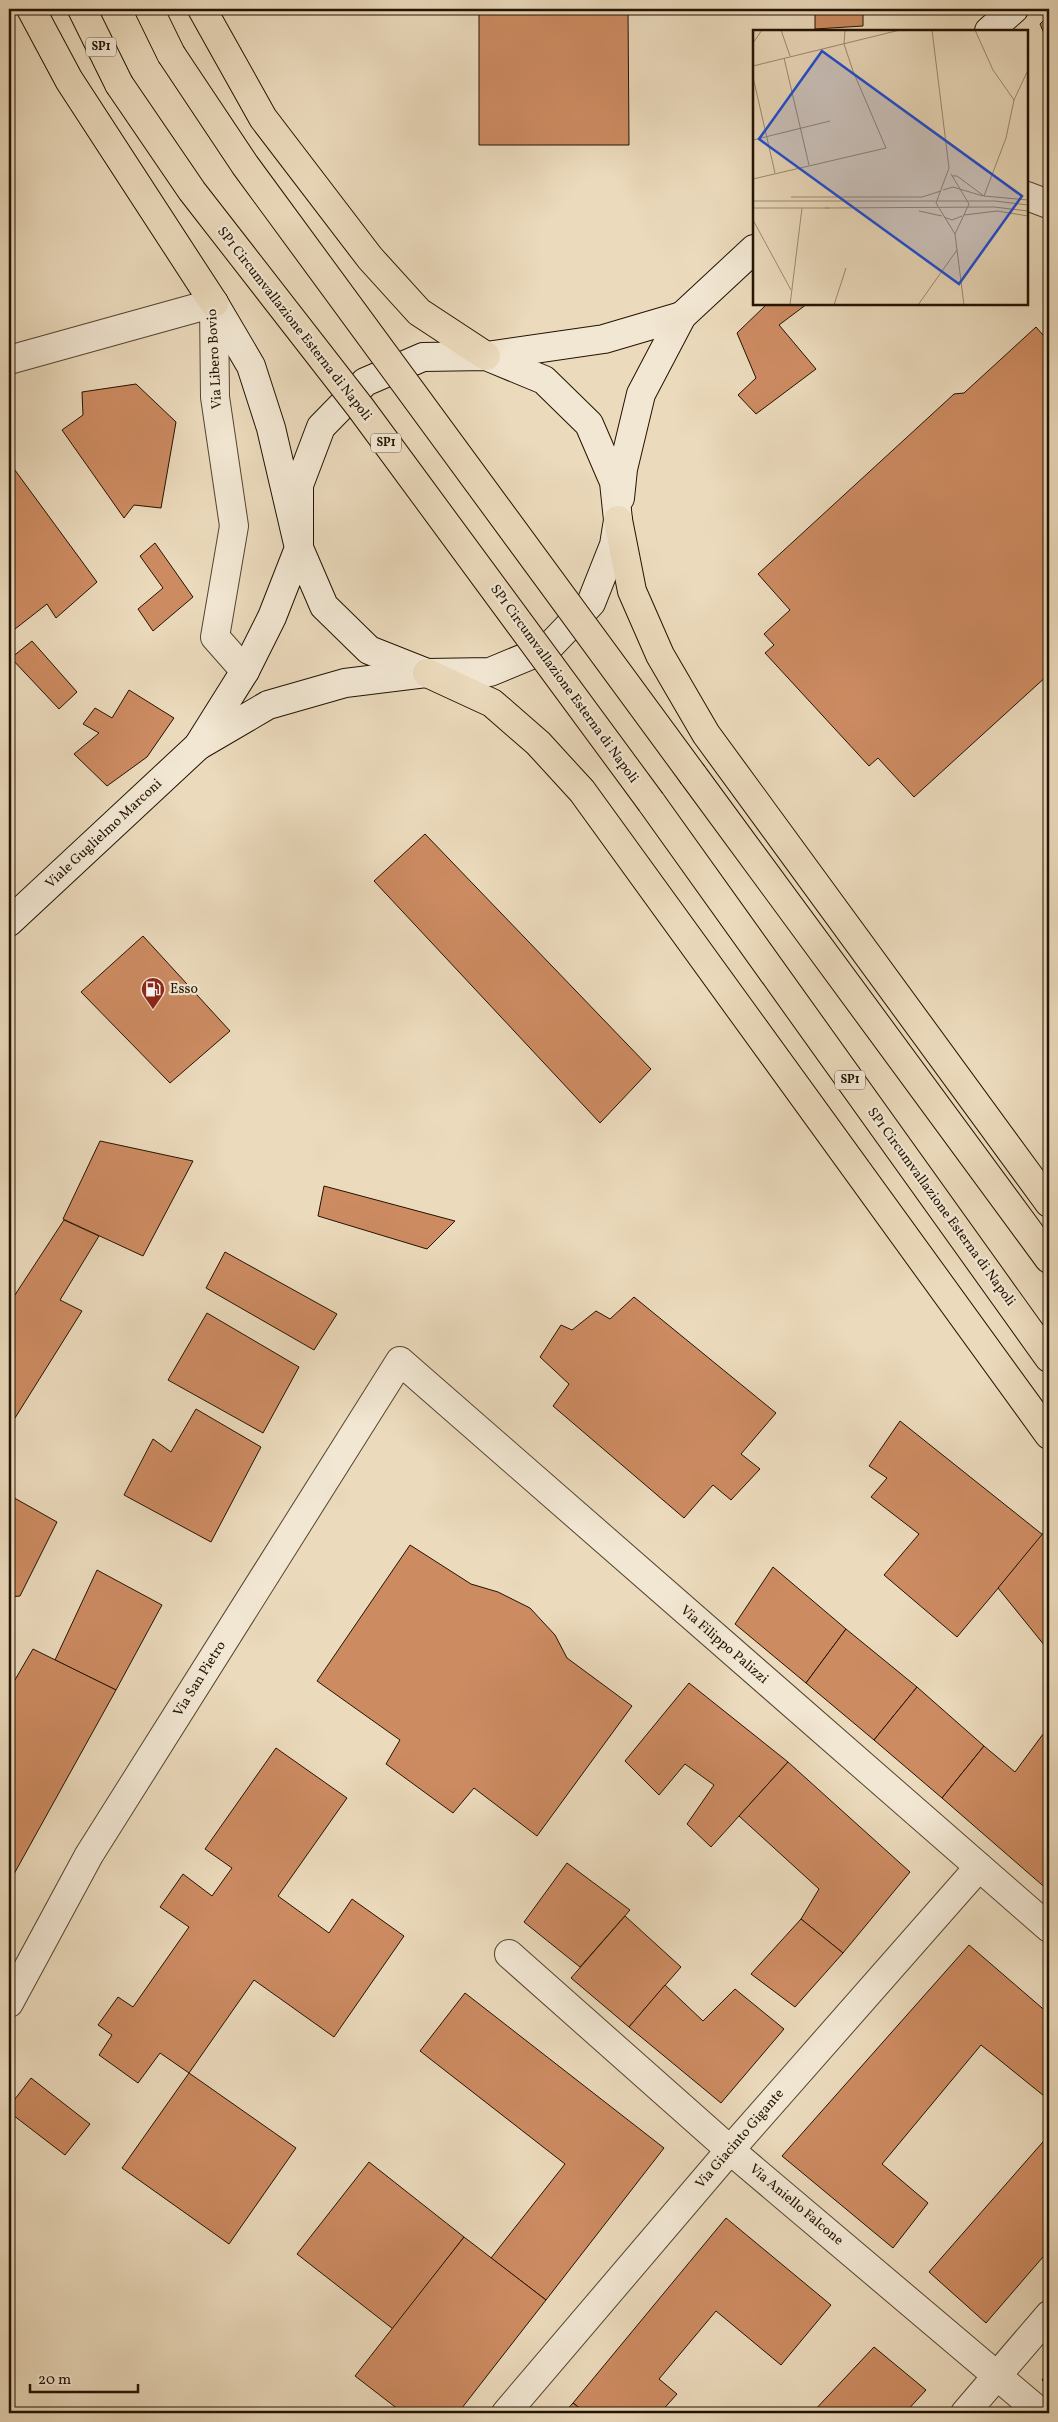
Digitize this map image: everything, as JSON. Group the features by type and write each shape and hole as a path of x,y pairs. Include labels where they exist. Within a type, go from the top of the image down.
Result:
{"highway":[{"path":"31,9 69,80 214,303"},
{"name":"SP1 Circumvallazione Esterna di Napoli","path":"82,9 119,84 192,191 360,407 651,802 1049,1358"},
{"path":"149,9 172,54 256,181 1049,1259"},
{"path":"202,9 264,118 370,258 419,312 486,356"},
{"path":"618,520 632,591 660,655 706,734 1049,1203"},
{"path":"427,673 492,703 538,743 582,791 1049,1435"}],"street":[{"path":"990,30 1014,9"},
{"path":"618,520 623,469 641,394 682,316 753,249"},
{"name":"Via Libero Bovio","path":"9,360 214,303 215,397 234,526 215,637 245,671"},
{"path":"214,303 251,366 271,428 299,548 324,606 369,650 427,673"},
{"path":"299,548 298,485 321,427 365,382 423,357 486,356 604,339 682,316"},
{"path":"486,356 544,380 589,424 614,482 618,520"},
{"name":"Viale Guglielmo Marconi","path":"9,922 198,746 268,705 345,683 427,673 490,672 548,648 591,603 614,545 618,520"},
{"name":"Viale Guglielmo Marconi","path":"198,746 245,671 272,617 299,548"},
{"name":"Via Filippo Palizzi","path":"400,1361 1049,1928"},
{"name":"Via San Pietro","path":"9,2003 89,1855 400,1361"},
{"name":"Via Giacinto Gigante","path":"506,2413 730,2150 979,1868"},
{"name":"Via Aniello Falcone","path":"509,1954 730,2150 1041,2413"},
{"path":"965,2413 1049,2315"}],"building":[{"path":"479,9 628,9 629,145 479,145"},
{"path":"815,9 863,9 863,26 815,29"},
{"path":"1049,15 1049,45 1040,24"},
{"path":"766,305 806,305 779,325 816,369 756,414 738,395 756,378 737,333"},
{"path":"1036,327 1049,342 1049,674 914,797 878,758 869,766 765,653 774,645 764,634 790,610 758,574 954,394 964,393"},
{"path":"136,384 176,422 161,508 134,505 124,518 62,430 83,415 82,392"},
{"path":"9,462 97,582 56,618 47,604 15,629 9,621"},
{"path":"155,543 193,597 153,631 138,609 163,588 140,556"},
{"path":"32,641 77,692 59,709 11,658"},
{"path":"129,690 174,718 147,757 107,786 74,754 99,733 83,724 95,708 112,718"},
{"path":"425,834 651,1069 600,1123 374,881"},
{"path":"143,936 230,1031 170,1083 81,992"},
{"path":"100,1141 193,1161 143,1256 63,1219"},
{"path":"324,1186 455,1221 427,1249 318,1216"},
{"path":"64,1220 99,1236 60,1300 82,1311 15,1418 9,1415 9,1304"},
{"path":"225,1252 337,1314 314,1350 206,1288"},
{"path":"634,1297 776,1413 741,1454 760,1469 731,1500 713,1485 684,1518 553,1406 569,1384 540,1357 561,1325 572,1330 596,1311 610,1319"},
{"path":"207,1313 299,1367 263,1433 168,1380"},
{"path":"196,1409 261,1447 211,1542 124,1495 153,1439 171,1452"},
{"path":"900,1421 1043,1535 957,1637 884,1575 919,1534 871,1497 887,1478 869,1466"},
{"path":"9,1495 57,1522 20,1596 9,1597"},
{"path":"1049,1526 1049,1651 998,1588"},
{"path":"410,1545 471,1584 498,1592 530,1608 555,1635 567,1658 632,1706 537,1836 474,1788 453,1813 386,1764 400,1740 317,1681"},
{"path":"773,1567 846,1629 806,1683 735,1624"},
{"path":"97,1570 162,1605 116,1690 55,1660"},
{"path":"846,1629 917,1687 874,1740 806,1683"},
{"path":"33,1649 116,1690 9,1883 9,1690"},
{"path":"689,1683 788,1762 711,1847 687,1824 714,1785 685,1764 659,1795 625,1761"},
{"path":"917,1687 984,1746 942,1798 874,1740"},
{"path":"1049,1726 1049,1891 942,1798 984,1746 1015,1772"},
{"path":"276,1748 347,1798 278,1896 329,1933 352,1899 404,1936 334,2037 254,1980 189,2073 160,2053 138,2083 99,2055 112,2035 98,2025 118,1997 133,2007 189,1927 160,1907 183,1874 212,1896 232,1868 205,1849"},
{"path":"788,1762 910,1872 843,1953 801,1919 819,1889 739,1816"},
{"path":"567,1863 630,1910 580,1967 524,1922"},
{"path":"625,1916 681,1967 629,2027 571,1978"},
{"path":"801,1919 843,1953 795,2007 751,1974"},
{"path":"969,1945 1049,2014 1049,2100 981,2045 882,2164 928,2203 893,2248 782,2156"},
{"path":"665,1985 703,2021 735,1989 784,2029 721,2103 629,2027"},
{"path":"465,1993 664,2148 546,2300 491,2258 565,2164 420,2051"},
{"path":"189,2073 296,2148 229,2244 122,2168"},
{"path":"31,2078 90,2124 65,2155 9,2112 9,2107"},
{"path":"1049,2135 1049,2250 986,2323 929,2272"},
{"path":"369,2162 464,2237 393,2329 297,2254"},
{"path":"726,2218 831,2305 781,2365 716,2311 659,2379 677,2394 660,2413 586,2413 573,2403"},
{"path":"464,2237 546,2300 458,2413 403,2413 355,2376"},
{"path":"874,2347 926,2390 905,2413 812,2413"},
{"path":"1049,2371 1049,2387 1042,2380"},
{"path":"573,2403 586,2413 564,2413"}],"place":[{"name":"Esso","path":"153,1010"}]}
